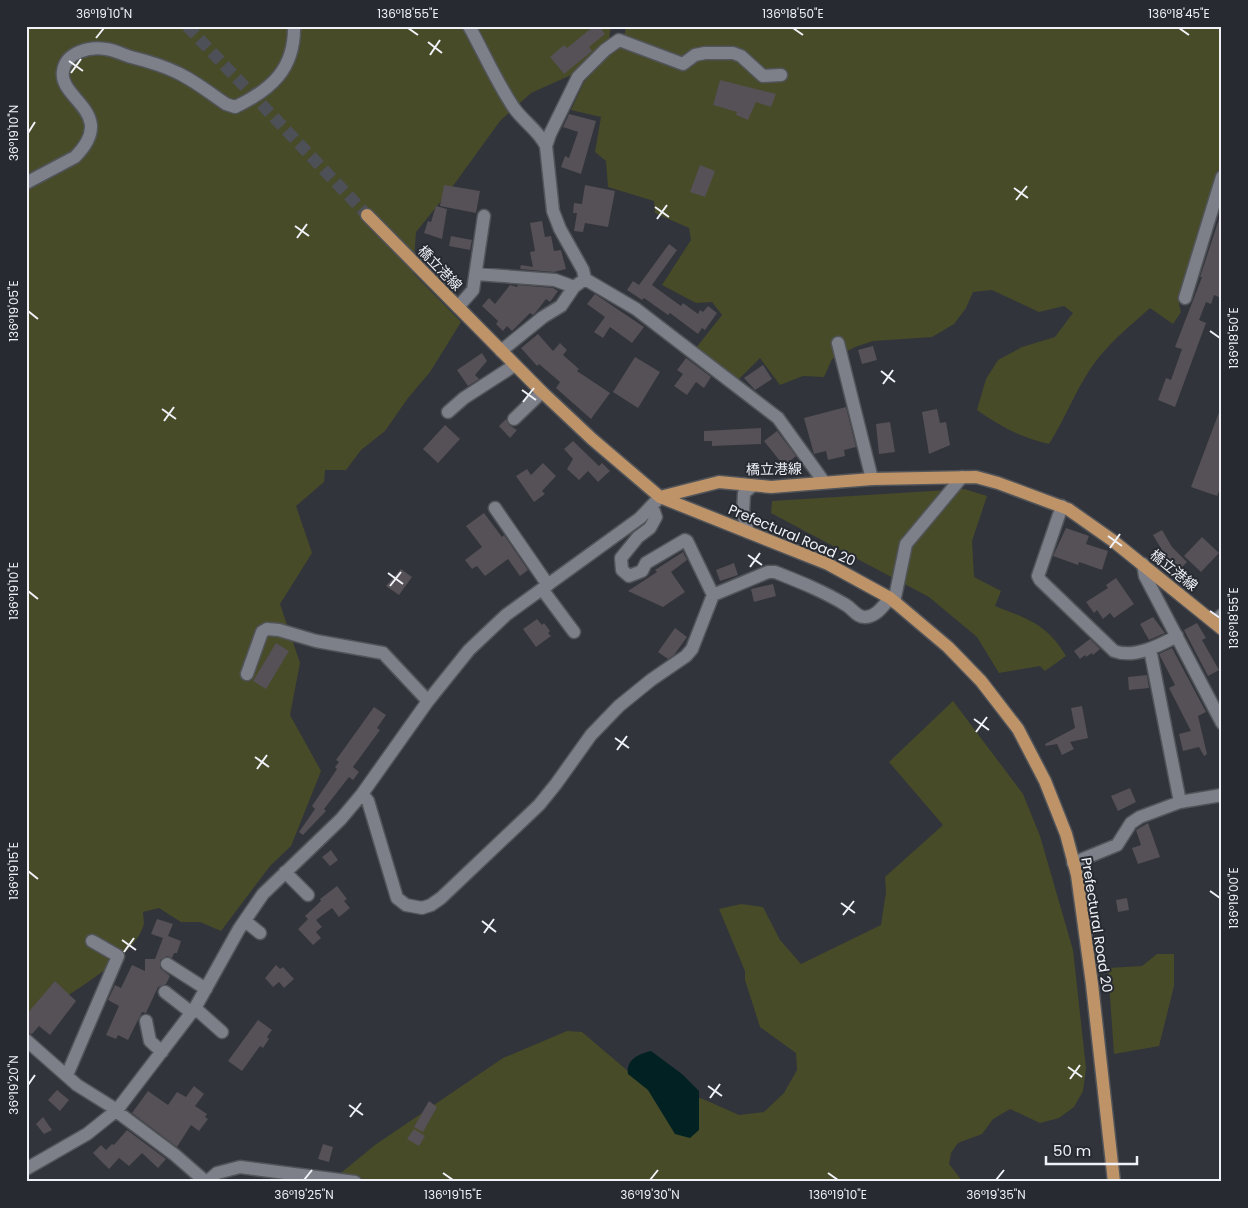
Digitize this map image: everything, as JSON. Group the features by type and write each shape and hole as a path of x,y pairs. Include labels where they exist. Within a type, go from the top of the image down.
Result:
{"main road":[{"name":"橋立港線","path":"368,215 542,392 656,501 719,482 751,487 772,487 872,479 976,477 998,482 1062,506 1112,540 1219,622"},
{"name":"Prefectural Road 20","path":"656,501 748,532 828,564 892,600 948,647 982,681 1018,730 1045,781 1066,834 1073,862 1084,918 1114,1182"}],"street":[{"path":"26,183 75,157 80,152 89,134 90,122 87,110 64,81 63,72 67,62 75,54 86,49 107,49 142,60 177,72 226,104 234,107 274,82 286,69 293,51 294,26"},
{"path":"469,26 513,106 526,123 542,137 546,146 553,211 560,229 583,270 585,279 636,309 778,418 824,482"},
{"path":"617,41 619,26"},
{"path":"546,146 578,77 605,50 619,40 666,56 683,64 695,55 705,53 733,54 741,56 763,76 781,75"},
{"path":"1185,298 1222,177"},
{"path":"458,307 473,290 484,216"},
{"path":"476,274 554,280 574,287"},
{"path":"501,351 543,317 560,306 574,287 585,279"},
{"path":"838,343 872,479"},
{"path":"448,412 464,398 515,365"},
{"path":"514,419 542,392"},
{"path":"362,794 368,801 397,898 406,905 415,908 431,905 470,872 539,805 591,735 619,706 686,656 692,649 713,596 768,572 775,572 825,592 848,606 859,616 866,617 874,614 892,600 906,544 962,477"},
{"path":"748,532 743,513 744,493 751,487"},
{"path":"26,1168 87,1134 116,1111 194,1011 245,920 263,894 341,819 362,794 428,701 469,650 506,615 640,518 656,501"},
{"path":"656,501 656,518 650,528 638,537 621,558 622,570 629,576 636,574 642,571 646,563 685,540 713,596"},
{"path":"1062,506 1038,576 1040,580 1114,650 1120,653 1150,649 1177,636"},
{"path":"495,508 574,632"},
{"path":"1143,564 1145,576 1177,636 1216,697 1222,723"},
{"path":"247,674 262,632 267,629 279,630 316,641 382,653 428,701"},
{"path":"1150,649 1180,802"},
{"path":"1073,862 1117,845 1132,823 1140,817 1180,802 1222,795"},
{"path":"286,872 308,895"},
{"path":"245,920 260,932"},
{"path":"67,1074 118,956 92,941"},
{"path":"167,964 206,989"},
{"path":"165,992 222,1032"},
{"path":"146,1021 150,1042 162,1052"},
{"path":"26,1040 78,1085 175,1155 206,1182 217,1173 240,1167 355,1182"}],"green space":[{"path":"26,26 611,26 609,39 578,72 531,93 500,121 450,190 416,232 413,273 461,322 430,372 408,398 385,431 361,450 346,470 325,470 324,482 296,506 312,553 280,604 300,663 290,715 321,771 291,846 270,866 221,931 200,922 181,922 159,908 143,912 143,927 136,940 109,967 92,980 26,1021"},
{"path":"626,26 1222,26 1222,170 1190,264 1179,304 1181,312 1173,324 1150,308 1111,344 1099,357 1085,378 1049,444 1011,431 977,410 986,379 998,360 1022,347 1055,337 1073,313 1064,306 1039,312 992,290 973,292 966,308 954,324 932,337 873,341 855,347 832,359 824,377 803,376 780,385 760,358 736,382 696,348 722,315 712,302 696,303 662,285 691,240 689,228 655,213 654,201 608,187 606,161 595,152 601,117 571,110 584,82 624,37"},
{"path":"964,489 987,496 972,541 974,577 1001,591 995,606 1036,624 1059,645 1066,656 1045,671 1040,666 999,673 977,637 929,597 771,513 772,501"},
{"path":"953,701 1023,794 1040,836 1073,950 1086,1068 1083,1091 1074,1107 1059,1118 1040,1123 1010,1109 993,1119 982,1134 958,1143 951,1153 949,1164 963,1182 330,1182 375,1145 503,1058 567,1031 582,1032 642,1083 703,1099 739,1115 764,1112 784,1093 797,1070 796,1053 760,1027 745,980 745,971 719,909 741,904 763,907 780,940 801,964 881,925 886,892 885,877 943,825 889,762"},
{"path":"1157,954 1174,954 1174,986 1159,1046 1114,1054 1108,968 1142,966"}],"shaded area":[{"path":"651,1051 682,1074 699,1091 699,1130 690,1138 675,1134 648,1090 628,1074 629,1065 634,1058"}],"building":[{"path":"594,26 599,26 605,34 589,47 592,51 564,74 550,57 564,45 567,48"},
{"path":"720,80 776,94 771,107 756,102 748,120 736,115 737,112 713,105"},
{"path":"569,114 596,121 581,174 561,167 565,156 569,158 578,132 563,127"},
{"path":"700,165 715,171 705,197 690,192"},
{"path":"444,185 480,191 476,213 440,206"},
{"path":"585,185 615,191 608,227 585,223 583,232 574,231 577,213 573,213 574,203 582,204"},
{"path":"436,206 447,209 442,239 424,233 428,221 431,222"},
{"path":"1220,216 1222,290 1219,297 1214,295 1211,304 1206,302 1199,320 1206,323 1175,407 1158,400 1166,378 1171,380 1182,349 1175,347 1202,277 1200,277"},
{"path":"542,221 545,237 551,236 554,251 561,250 566,269 554,272 520,269 521,265 533,267 530,252 535,251 530,223"},
{"path":"451,236 472,240 470,250 449,246"},
{"path":"669,244 677,250 652,285 681,306 683,303 698,314 700,310 703,312 708,306 717,313 705,330 702,328 698,334 670,313 668,315 644,298 642,300 627,290 633,281 639,285"},
{"path":"510,285 517,287 518,285 553,288 558,291 550,302 546,299 533,315 530,313 512,331 507,326 503,331 496,324 498,321 482,306 489,298 495,304"},
{"path":"595,294 644,327 632,343 610,327 603,338 594,332 605,317 587,304"},
{"path":"538,334 553,351 560,343 567,350 563,355 579,369 577,371 610,393 591,419 556,388 560,382 539,364 537,366 521,348"},
{"path":"873,346 877,360 862,364 858,350"},
{"path":"482,353 487,361 475,375 479,379 468,386 457,370"},
{"path":"635,357 660,372 638,408 613,392"},
{"path":"686,358 711,377 704,388 696,382 687,395 674,386 683,374 677,370"},
{"path":"763,365 772,379 755,390 744,378"},
{"path":"846,407 856,447 844,450 845,456 828,460 826,451 814,454 804,418"},
{"path":"1221,407 1222,484 1217,496 1191,487"},
{"path":"937,409 940,423 946,422 950,445 929,454 922,412"},
{"path":"506,419 509,425 517,430 510,438 499,426"},
{"path":"890,422 895,452 879,454 876,424"},
{"path":"445,425 460,439 438,463 423,449"},
{"path":"761,428 761,444 712,446 712,441 704,441 704,431"},
{"path":"777,431 796,456 784,466 764,441"},
{"path":"573,441 599,466 602,463 610,471 598,482 588,471 579,480 567,469 573,459 564,449"},
{"path":"543,463 556,476 542,491 545,494 534,502 516,476 527,469 531,475"},
{"path":"484,513 502,537 504,535 528,570 520,576 508,559 485,576 477,566 472,569 465,560 482,547 466,526"},
{"path":"1066,528 1089,536 1086,544 1108,551 1102,570 1079,562 1078,565 1053,556"},
{"path":"1162,530 1172,547 1187,562 1179,570 1168,560 1153,535"},
{"path":"1202,537 1219,553 1201,572 1184,556"},
{"path":"683,552 687,560 671,572 685,592 663,607 628,591 657,572 655,570"},
{"path":"734,563 738,575 720,581 716,570"},
{"path":"401,569 412,577 399,595 386,586"},
{"path":"1116,578 1134,604 1114,618 1110,613 1103,619 1097,610 1094,613 1086,602 1108,588 1106,585"},
{"path":"773,584 776,596 754,602 751,589"},
{"path":"1153,617 1165,633 1149,640 1140,624"},
{"path":"537,619 542,625 544,623 551,636 536,647 523,629"},
{"path":"1197,623 1206,638 1202,640 1219,670 1208,676 1184,630"},
{"path":"675,628 687,637 674,655 668,659 658,652"},
{"path":"1090,639 1100,649 1093,655 1092,653 1086,657 1085,655 1080,659 1074,651"},
{"path":"276,643 289,651 266,689 253,681"},
{"path":"1172,648 1206,712 1198,716 1207,754 1204,756 1199,747 1183,751 1179,734 1191,731 1169,688 1175,685 1159,654"},
{"path":"1147,675 1149,688 1129,690 1128,677"},
{"path":"1082,706 1088,738 1070,742 1074,749 1062,755 1057,744 1046,746 1045,744 1075,728 1071,708"},
{"path":"374,707 386,715 377,728 380,730 353,767 359,772 353,780 349,777 324,809 326,811 303,835 299,832 315,809 312,806 337,769 335,767 339,762 336,760"},
{"path":"1130,788 1136,802 1118,811 1111,796"},
{"path":"1148,823 1160,857 1138,864 1132,848 1141,845 1136,830"},
{"path":"331,850 338,860 330,866 322,857"},
{"path":"337,886 347,899 344,901 350,908 339,917 332,908 316,920 322,927 316,932 321,938 313,945 298,929 308,919 305,916 321,901 320,899"},
{"path":"1127,898 1129,910 1118,912 1116,900"},
{"path":"157,919 173,924 168,936 181,941 177,953 174,953 172,958 167,956 160,960 160,968 170,976 166,984 158,987 146,1013 142,1012 128,1040 118,1035 116,1039 106,1035 119,1006 108,1000 115,985 121,988 132,965 145,971 145,959 155,959 163,938 151,934"},
{"path":"276,965 280,969 283,967 294,979 284,988 279,982 273,987 265,978"},
{"path":"55,981 76,1001 50,1035 39,1026 32,1034 26,1032 26,1015"},
{"path":"258,1020 272,1030 263,1048 260,1046 242,1071 228,1061"},
{"path":"194,1086 204,1094 195,1106 207,1114 205,1117 208,1119 199,1131 191,1125 177,1147 132,1113 148,1091 168,1105 177,1092 186,1097"},
{"path":"57,1090 69,1100 60,1111 48,1100"},
{"path":"429,1101 437,1107 423,1132 414,1127"},
{"path":"43,1117 52,1130 44,1134 36,1124"},
{"path":"414,1129 425,1136 419,1146 407,1139"},
{"path":"127,1130 166,1159 158,1168 142,1153 129,1166 119,1158 109,1169 93,1153 101,1145 106,1150 112,1144 114,1145"},
{"path":"323,1144 333,1147 329,1162 318,1159"}],"tunnel":[{"path":"187,26 367,215"}]}
